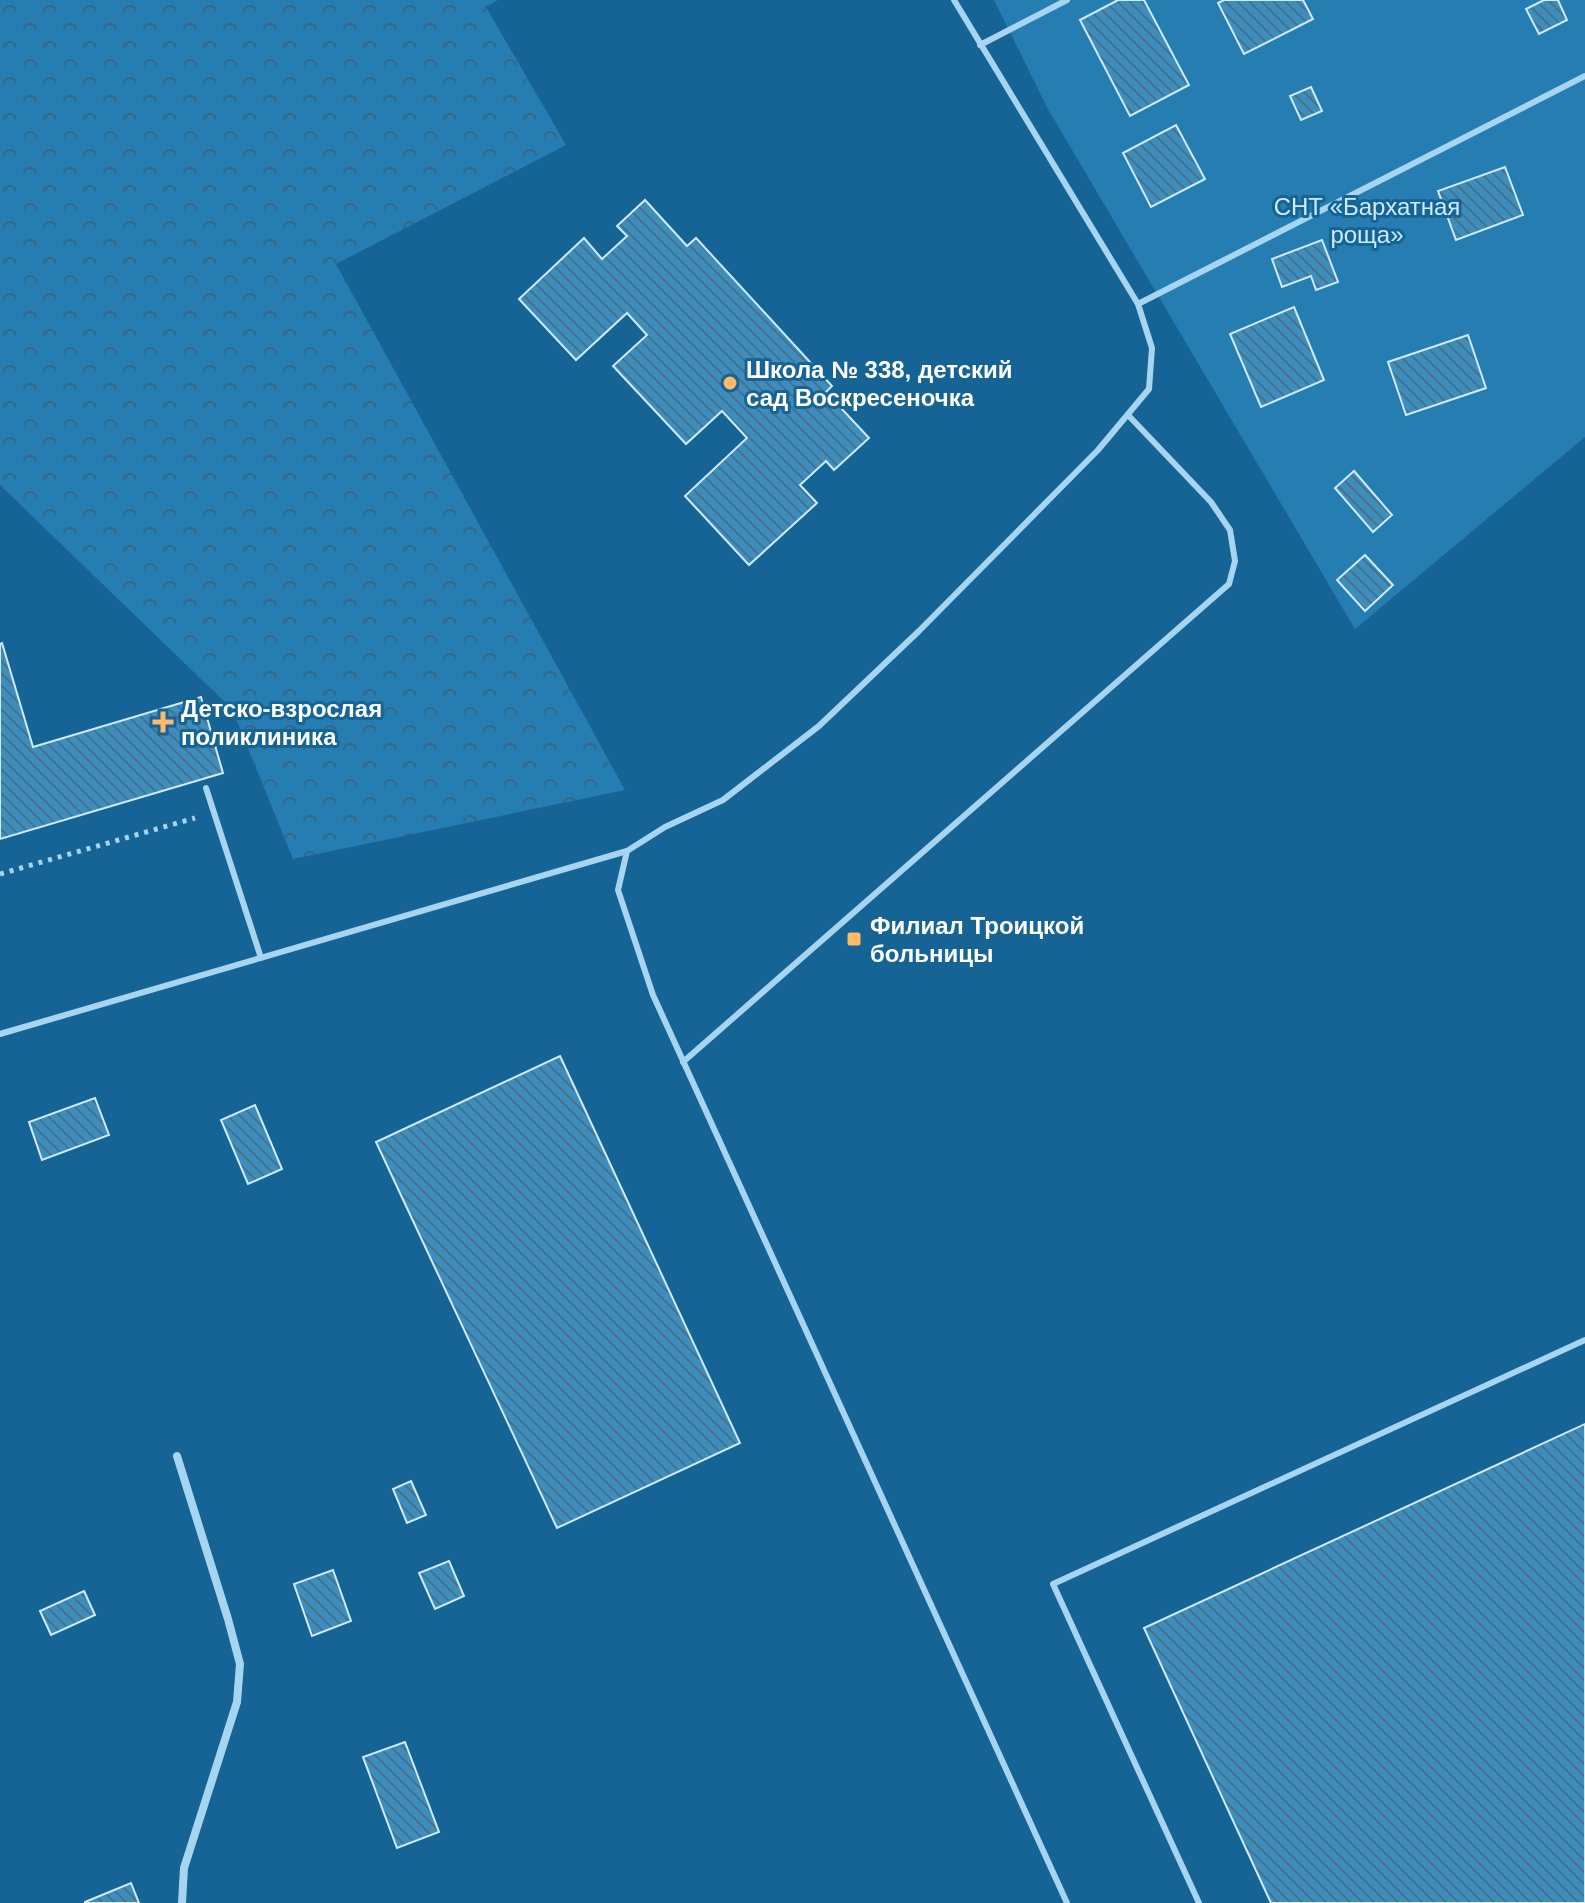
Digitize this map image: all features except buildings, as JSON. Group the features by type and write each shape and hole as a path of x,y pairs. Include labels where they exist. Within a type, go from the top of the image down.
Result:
{"street":[{"path":"177,1456 240,1664 237,1702 184,1868 182,1903"}],"lane":[{"path":"0,1034 627,851 665,827 723,800 819,726 919,631 1098,450 1149,389 1152,348 1138,304 954,0"},
{"path":"980,45 1067,0"},
{"path":"1138,304 1585,76"},
{"path":"683,1062 1229,584 1235,561 1230,530 1211,502 1128,415"},
{"path":"206,788 261,958"},
{"path":"627,851 618,890 653,995 1067,1903"},
{"path":"1199,1903 1053,1584 1585,1340"}],"path":[{"path":"0,874 196,817"}],"green space":[{"path":"0,0 498,0 486,7 566,145 336,264 625,790 293,859 232,709 0,485"},
{"name":"СНТ «Бархатная роща»","path":"994,0 1585,0 1585,437 1355,629 1049,111"}],"place":[{"name":"Школа № 338, детский сад Воскресеночка","path":"730,383"},
{"name":"Детско-взрослая поликлиника","path":"163,722"},
{"name":"Филиал Троицкой больницы","path":"854,939"}]}
